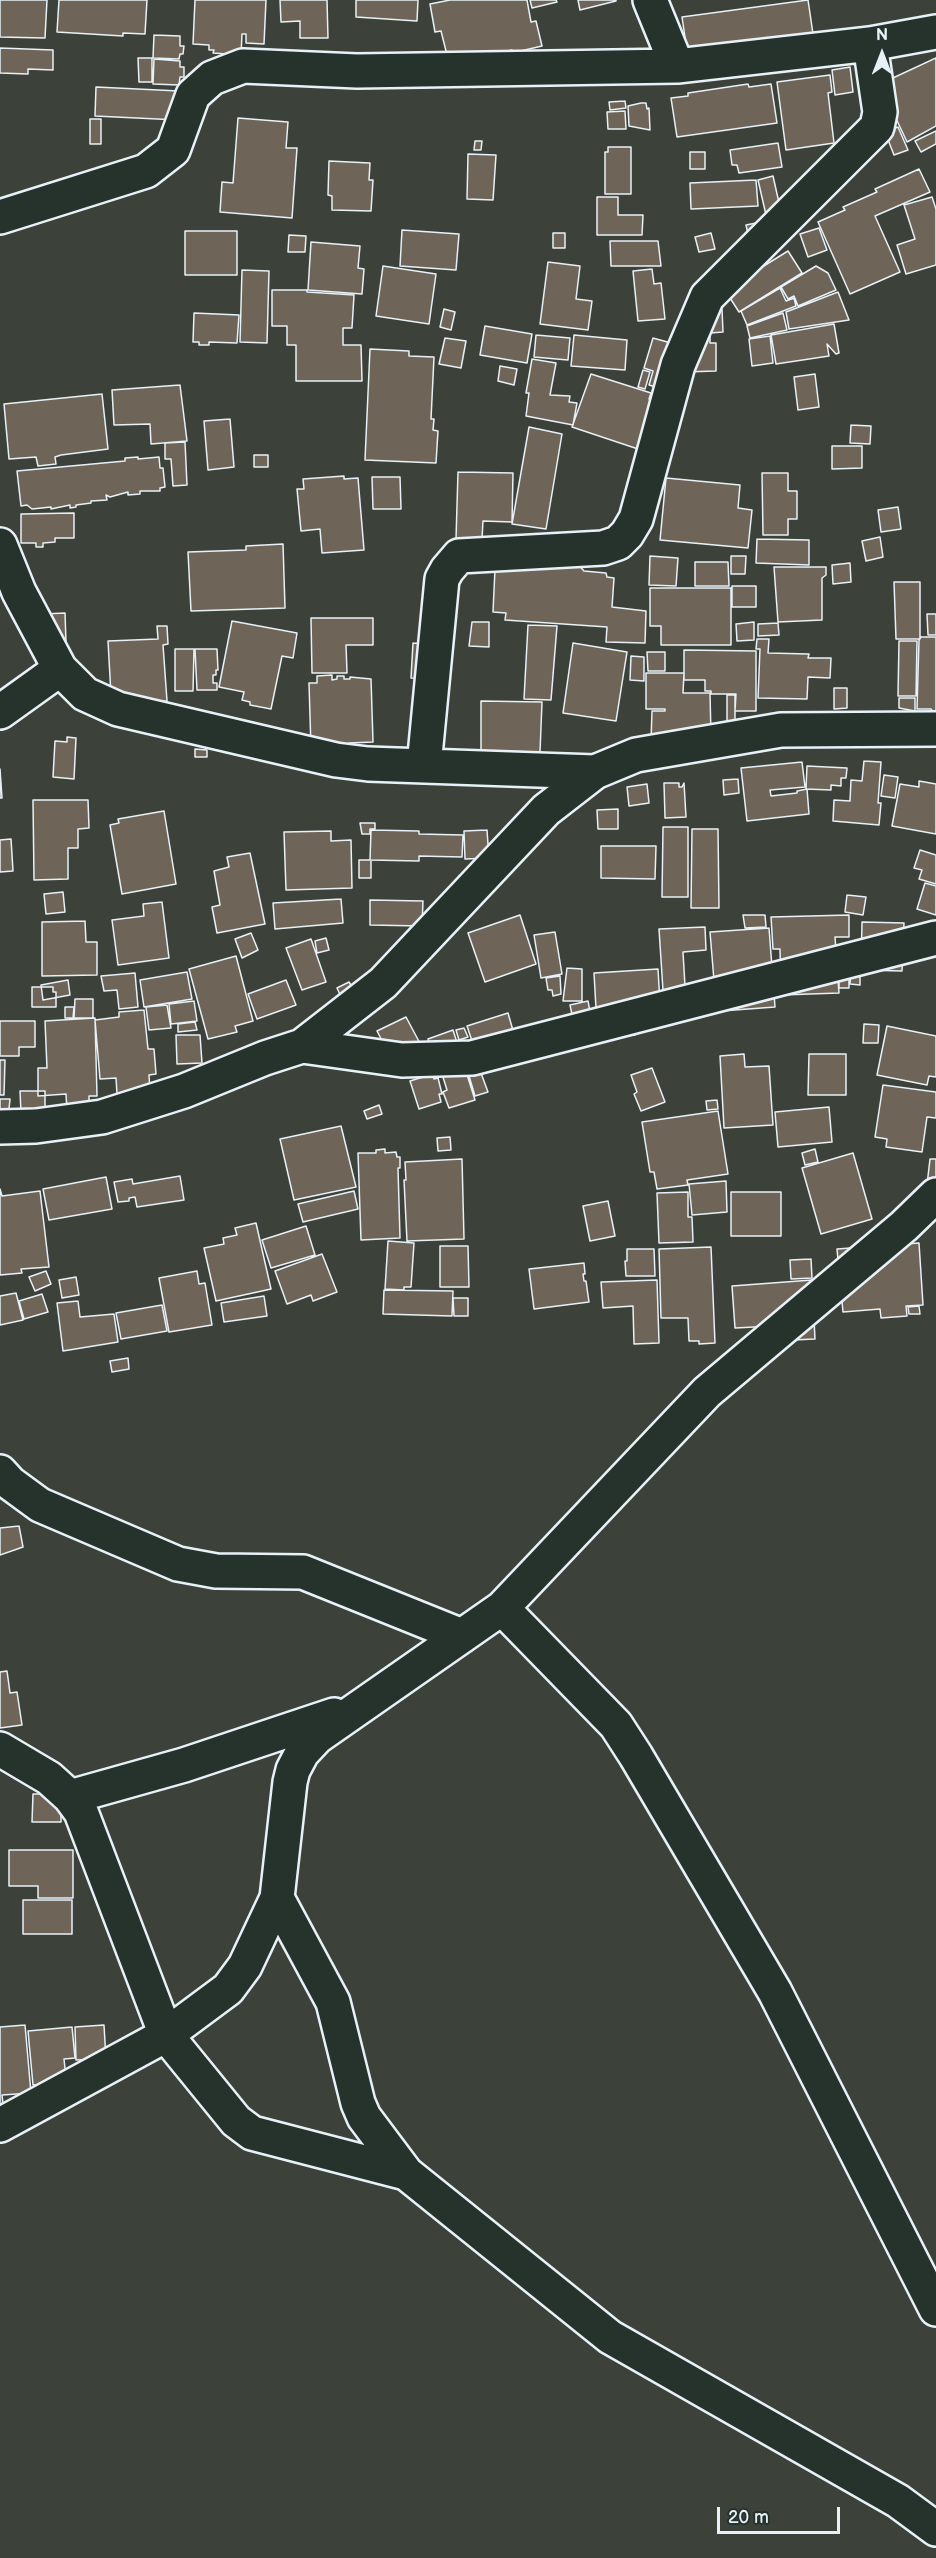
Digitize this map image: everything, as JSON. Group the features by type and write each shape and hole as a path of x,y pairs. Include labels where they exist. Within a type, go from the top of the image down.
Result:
{"street":[{"path":"650,0 677,66"},
{"path":"0,217 146,171 173,150 182,131 193,95 212,78 243,66 357,71 677,66 870,44 936,32"},
{"path":"424,766 442,579 447,570 459,556 603,548 618,543 627,534 636,519 678,365 707,297 877,127 879,105 870,44"},
{"path":"0,545 19,592 60,669 85,694 118,709 336,760 368,764 595,772"},
{"path":"0,712 60,669"},
{"path":"0,1127 36,1126 102,1117 184,1091 264,1058 302,1046 383,983 546,810 595,772 636,755 781,730 936,729"},
{"path":"302,1046 402,1060 472,1058 936,938"},
{"path":"0,2124 166,2035 228,1989 245,1966 277,1898 293,1770 302,1753 317,1737 502,1608 707,1392 904,1226 936,1195"},
{"path":"0,1472 10,1483 40,1505 178,1564 216,1571 303,1572 462,1636"},
{"path":"502,1608 616,1725 636,1756 775,1992 936,2309"},
{"path":"70,1797 195,1762 363,1706"},
{"path":"0,1749 49,1778 70,1797 81,1812 166,2035 236,2121 252,2133 406,2173"},
{"path":"277,1898 333,2002 358,2103 364,2117 406,2173 610,2337 898,2501 936,2529"}],"building":[{"path":"0,0 47,0 45,38 0,37"},
{"path":"59,0 147,0 145,34 123,33 123,36 57,32"},
{"path":"195,0 266,0 264,44 246,43 246,34 242,34 241,55 213,53 214,50 209,50 209,45 193,44"},
{"path":"280,0 327,0 328,38 300,38 300,21 281,22"},
{"path":"356,0 418,0 417,21 356,17"},
{"path":"450,0 527,0 531,22 536,21 542,46 449,63 441,31 435,32 430,4"},
{"path":"530,0 556,0 557,2 532,8"},
{"path":"578,0 616,0 616,1 580,10"},
{"path":"808,0 813,34 687,51 682,17"},
{"path":"154,35 180,36 180,46 184,46 183,54 180,54 179,59 153,58"},
{"path":"0,48 53,50 53,70 28,69 28,74 0,73"},
{"path":"138,58 152,58 152,82 139,82"},
{"path":"936,58 936,126 907,142 880,84"},
{"path":"154,59 180,61 180,67 184,67 184,77 180,77 179,85 153,84"},
{"path":"850,67 853,92 835,95 832,70"},
{"path":"830,75 832,92 828,93 834,143 786,150 777,82"},
{"path":"748,84 749,87 771,84 777,123 677,137 671,98 688,96 688,93"},
{"path":"96,87 179,91 178,120 95,116"},
{"path":"625,101 626,108 610,110 609,102"},
{"path":"646,103 647,109 649,108 650,130 629,126 628,106"},
{"path":"625,111 626,129 608,129 607,112"},
{"path":"238,118 288,122 286,148 297,148 292,218 220,212 222,182 233,183"},
{"path":"90,119 101,119 101,144 90,144"},
{"path":"898,127 908,150 894,155 885,132"},
{"path":"936,131 936,144 921,152 915,141"},
{"path":"475,141 482,141 481,150 474,150"},
{"path":"778,143 782,167 739,173 737,165 732,165 730,150"},
{"path":"608,147 631,147 631,194 605,194 605,152 608,152"},
{"path":"690,152 705,152 705,169 690,169"},
{"path":"468,154 496,155 493,200 467,199"},
{"path":"329,161 370,163 369,180 373,180 371,211 332,210 332,196 328,195"},
{"path":"919,169 930,192 875,216 900,272 850,294 818,222 845,210 843,207 877,192 875,189"},
{"path":"773,176 784,225 769,228 758,180"},
{"path":"756,180 758,206 691,209 690,183"},
{"path":"597,197 618,197 618,215 643,215 642,235 597,235"},
{"path":"932,197 936,209 936,265 906,274 897,245 915,239 904,205"},
{"path":"761,222 750,243 746,225"},
{"path":"819,228 827,250 808,257 800,234"},
{"path":"402,230 459,234 456,270 400,266"},
{"path":"185,231 237,231 237,275 185,275"},
{"path":"553,233 565,233 565,248 553,248"},
{"path":"711,233 715,249 699,252 695,237"},
{"path":"289,235 306,236 305,252 288,252"},
{"path":"610,241 658,241 661,266 611,266"},
{"path":"311,242 360,246 358,268 364,269 362,294 308,290"},
{"path":"788,251 802,273 739,312 725,290"},
{"path":"548,262 580,266 576,299 592,301 588,330 540,324"},
{"path":"383,266 436,274 429,324 376,316"},
{"path":"816,266 828,273 836,290 798,306 794,296 788,299 781,287"},
{"path":"652,269 654,284 661,283 665,319 638,321 633,271"},
{"path":"242,270 269,271 267,343 240,342"},
{"path":"780,288 786,301 794,298 796,306 747,325 741,311"},
{"path":"272,290 307,290 307,292 354,295 352,328 343,328 343,345 361,345 362,381 296,381 296,345 287,345 287,326 272,326"},
{"path":"838,292 849,320 789,329 786,312"},
{"path":"444,309 455,312 451,330 440,327"},
{"path":"722,309 723,332 710,333 710,343 716,343 716,371 684,372 688,310"},
{"path":"194,313 239,315 237,343 209,342 209,345 199,345 199,342 193,342"},
{"path":"783,313 787,330 750,338 747,326"},
{"path":"834,324 839,353 836,354 827,344 829,356 776,364 771,335"},
{"path":"485,326 532,334 527,363 480,355"},
{"path":"536,335 570,338 568,360 534,357"},
{"path":"574,335 627,340 625,370 571,366"},
{"path":"770,336 773,363 752,366 749,339"},
{"path":"445,338 466,341 461,368 439,364"},
{"path":"653,338 678,345 665,390 649,385 653,371 644,368"},
{"path":"370,349 409,351 409,356 434,357 431,419 434,419 433,430 438,431 436,463 365,460"},
{"path":"532,359 556,363 550,395 570,396 569,402 577,403 573,425 526,416 529,393 526,393"},
{"path":"500,366 517,369 514,385 498,381"},
{"path":"643,370 650,372 645,389 638,387"},
{"path":"591,374 651,393 649,399 660,403 644,451 572,427"},
{"path":"815,374 819,407 798,410 794,377"},
{"path":"180,385 187,441 151,444 150,424 114,425 112,390"},
{"path":"102,394 108,449 61,455 55,457 56,464 38,466 36,457 9,459 4,404"},
{"path":"230,419 234,467 208,470 204,421"},
{"path":"851,425 871,426 870,444 850,443"},
{"path":"529,427 562,434 546,529 512,524"},
{"path":"185,442 187,485 173,486 171,459 165,459 165,443"},
{"path":"832,446 862,446 862,468 832,469"},
{"path":"254,455 268,455 268,467 254,467"},
{"path":"138,457 138,459 159,457 165,487 160,488 160,491 140,491 140,494 128,495 128,492 110,497 106,495 107,500 91,501 91,503 70,508 70,505 51,509 51,507 32,509 27,505 21,506 17,471 125,461 125,458"},
{"path":"458,472 513,473 512,522 483,521 482,539 456,539"},
{"path":"762,473 788,473 788,491 797,491 797,519 788,519 788,535 763,535"},
{"path":"344,476 344,479 358,478 364,550 322,553 320,529 301,531 297,489 304,489 303,479"},
{"path":"372,477 400,477 401,509 373,509"},
{"path":"666,478 740,485 738,508 752,510 748,548 660,540"},
{"path":"898,507 901,529 881,532 878,510"},
{"path":"74,513 74,538 55,538 55,542 43,543 43,547 36,547 36,543 21,543 21,514"},
{"path":"880,537 883,557 866,561 862,541"},
{"path":"757,539 809,540 809,565 756,563"},
{"path":"283,544 285,608 191,611 188,552 246,550 246,546"},
{"path":"650,556 678,558 676,586 649,585"},
{"path":"731,556 746,556 745,574 731,574"},
{"path":"576,562 584,571 606,573 607,577 614,578 612,607 646,611 645,643 606,642 607,627 505,620 506,613 493,612 495,569"},
{"path":"695,562 728,562 729,586 695,586"},
{"path":"850,563 851,582 833,584 832,565"},
{"path":"774,567 826,567 826,575 822,578 822,620 778,622"},
{"path":"894,582 920,582 920,639 896,639"},
{"path":"732,586 756,586 756,607 732,607"},
{"path":"650,588 731,588 731,645 661,645 661,626 650,626"},
{"path":"65,613 66,642 30,643 30,637 23,637 23,615"},
{"path":"927,614 936,614 936,635 928,635"},
{"path":"311,618 373,618 373,645 346,645 347,673 312,673"},
{"path":"232,621 297,633 293,658 282,656 271,709 250,705 250,702 242,700 244,692 219,687"},
{"path":"472,622 489,622 489,647 469,646"},
{"path":"754,622 754,640 737,641 736,624"},
{"path":"778,623 779,635 758,636 758,624"},
{"path":"528,625 557,626 551,700 524,699"},
{"path":"157,626 167,626 168,644 163,645 167,701 133,702 133,694 111,695 108,641 158,639"},
{"path":"921,637 936,637 936,717 931,709 917,709 919,640"},
{"path":"757,639 769,639 768,653 809,654 808,658 831,658 830,678 808,677 807,699 758,698 760,649 756,649"},
{"path":"899,641 917,641 916,696 898,696"},
{"path":"413,643 441,644 435,679 411,678"},
{"path":"573,643 627,652 616,721 563,713"},
{"path":"175,649 194,649 193,691 175,691"},
{"path":"195,649 217,649 218,670 216,670 216,675 213,675 213,683 217,683 217,690 197,690"},
{"path":"684,650 756,651 756,711 735,711 736,694 711,694 711,691 705,691 705,680 684,680"},
{"path":"647,652 665,652 665,671 648,671"},
{"path":"631,656 644,657 644,681 630,680"},
{"path":"646,673 684,673 683,693 710,693 711,736 651,741 652,711 665,711 665,709 646,709"},
{"path":"332,675 332,680 337,679 337,676 344,676 344,679 350,679 350,677 371,679 373,742 349,743 349,748 311,749 309,683 317,683 317,676"},
{"path":"834,688 847,688 847,708 834,709"},
{"path":"727,695 735,695 735,732 727,732"},
{"path":"899,698 915,698 915,711 899,708"},
{"path":"481,701 542,702 540,752 481,751"},
{"path":"67,737 76,738 74,779 53,777 55,741 67,742"},
{"path":"195,749 207,750 207,757 195,757"},
{"path":"864,761 881,762 879,825 833,821 834,800 850,801 851,780 862,781"},
{"path":"802,762 805,787 770,790 771,796 797,793 797,791 807,789 809,814 747,821 741,768"},
{"path":"807,766 847,768 846,778 841,778 841,786 831,785 831,790 806,789"},
{"path":"0,769 2,798 0,798"},
{"path":"884,775 898,777 895,798 881,796"},
{"path":"738,779 739,793 724,795 723,780"},
{"path":"919,781 936,784 936,834 892,826 900,784 919,787"},
{"path":"664,783 679,783 679,787 682,787 684,783 686,817 665,818"},
{"path":"647,784 649,803 629,806 627,787"},
{"path":"33,800 88,800 89,828 78,829 78,848 68,848 68,879 34,880"},
{"path":"618,809 618,829 598,829 597,810"},
{"path":"164,811 176,884 122,894 110,825 119,823 118,819"},
{"path":"360,823 375,823 375,829 370,829 370,834 362,834"},
{"path":"663,827 688,827 688,897 662,897"},
{"path":"692,829 718,829 719,908 691,908"},
{"path":"371,830 463,835 462,857 419,856 419,861 370,860"},
{"path":"487,830 489,858 465,859 464,831"},
{"path":"331,831 331,841 351,840 352,888 286,890 284,832"},
{"path":"11,839 13,871 0,872 0,840"},
{"path":"601,846 656,846 655,879 601,878"},
{"path":"920,850 936,855 936,884 919,879 922,870 914,868"},
{"path":"250,853 265,924 217,933 212,907 220,905 214,871 229,867 227,857"},
{"path":"359,860 371,860 371,878 359,878"},
{"path":"925,883 936,886 936,915 917,909"},
{"path":"63,892 65,912 46,914 44,894"},
{"path":"847,895 866,897 863,915 845,912"},
{"path":"341,899 343,923 275,929 273,903"},
{"path":"370,900 423,901 422,926 370,925"},
{"path":"162,902 169,958 118,965 112,920 144,916 143,904"},
{"path":"520,915 536,964 485,982 468,933"},
{"path":"743,915 765,915 766,927 745,928"},
{"path":"849,915 849,937 835,937 839,993 781,995 780,949 773,949 771,917"},
{"path":"85,921 86,942 97,942 97,975 42,976 42,922"},
{"path":"862,922 904,923 902,971 861,970"},
{"path":"705,927 706,950 683,952 687,1020 665,1021 659,929"},
{"path":"769,928 775,1007 721,1011 720,1004 716,1005 710,932"},
{"path":"555,932 562,974 541,978 534,935"},
{"path":"251,933 258,950 242,958 235,939"},
{"path":"326,938 329,950 317,953 315,941"},
{"path":"311,939 326,982 302,990 286,948"},
{"path":"236,956 253,1021 235,1026 237,1032 208,1039 189,969"},
{"path":"849,965 849,988 839,988 839,966"},
{"path":"567,968 582,969 582,1001 563,1001"},
{"path":"658,969 661,1022 634,1024 635,1035 615,1037 597,1026 594,973"},
{"path":"851,969 860,970 860,985 850,984"},
{"path":"187,972 192,999 144,1007 140,980"},
{"path":"135,973 138,1007 119,1009 117,990 104,991 101,976"},
{"path":"560,976 561,994 553,996 552,990 548,990 546,978"},
{"path":"68,980 70,995 43,1000 41,985"},
{"path":"286,980 296,1005 257,1019 248,994"},
{"path":"349,982 356,994 343,1001 337,988"},
{"path":"32,987 53,987 53,992 56,992 56,1007 32,1007"},
{"path":"75,999 93,999 93,1018 74,1018"},
{"path":"194,1001 197,1021 171,1024 169,1004"},
{"path":"588,1001 595,1039 578,1043 570,1005"},
{"path":"167,1005 171,1028 149,1030 146,1007"},
{"path":"65,1007 74,1007 73,1018 65,1018"},
{"path":"144,1010 148,1049 154,1049 156,1074 149,1075 150,1090 117,1094 116,1078 100,1079 95,1020 119,1017 119,1012"},
{"path":"508,1013 514,1034 474,1047 467,1026"},
{"path":"406,1017 431,1064 399,1073 377,1031"},
{"path":"95,1018 97,1096 89,1096 89,1110 67,1111 66,1094 38,1096 38,1068 47,1068 45,1021"},
{"path":"0,1021 35,1021 35,1047 19,1047 19,1056 0,1056"},
{"path":"195,1022 197,1030 178,1032 178,1024"},
{"path":"864,1024 879,1025 878,1043 863,1043"},
{"path":"887,1026 936,1036 936,1077 929,1076 927,1085 877,1075"},
{"path":"464,1028 468,1037 459,1040 456,1030"},
{"path":"453,1030 475,1100 449,1108 443,1092 447,1090 442,1074 439,1075 428,1039"},
{"path":"176,1035 200,1035 202,1063 177,1064"},
{"path":"744,1054 745,1067 769,1066 773,1125 724,1128 720,1056"},
{"path":"809,1054 846,1054 846,1095 808,1095"},
{"path":"0,1060 5,1060 4,1095 0,1095"},
{"path":"652,1068 665,1102 641,1111 634,1094 637,1092 631,1075"},
{"path":"481,1073 488,1092 475,1096 469,1076"},
{"path":"433,1074 434,1079 438,1078 442,1094 439,1094 441,1102 419,1109 410,1081"},
{"path":"883,1085 936,1092 936,1118 927,1117 922,1152 886,1147 887,1139 875,1137"},
{"path":"20,1091 45,1091 45,1113 21,1113"},
{"path":"0,1099 10,1099 8,1119 0,1119"},
{"path":"717,1100 718,1109 707,1110 706,1101"},
{"path":"379,1105 382,1114 367,1119 364,1111"},
{"path":"829,1107 832,1142 778,1147 775,1112"},
{"path":"718,1111 728,1174 687,1180 688,1185 657,1189 654,1172 650,1172 642,1122"},
{"path":"341,1126 356,1187 294,1200 280,1139"},
{"path":"450,1137 451,1150 438,1151 437,1138"},
{"path":"385,1149 385,1153 396,1152 397,1157 400,1157 400,1168 398,1168 400,1238 361,1240 358,1153 376,1153 376,1150"},
{"path":"815,1149 818,1162 805,1165 802,1153"},
{"path":"853,1153 872,1219 821,1234 802,1168"},
{"path":"462,1159 464,1239 407,1241 405,1162"},
{"path":"930,1159 936,1159 936,1203 925,1202"},
{"path":"180,1176 184,1200 137,1207 135,1197 129,1198 129,1201 118,1202 114,1182 132,1179 133,1184"},
{"path":"106,1177 112,1209 49,1220 43,1189"},
{"path":"726,1181 727,1212 692,1215 689,1184"},
{"path":"0,1189 2,1196 40,1191 49,1267 21,1269 22,1273 0,1275"},
{"path":"354,1191 358,1209 303,1222 298,1204"},
{"path":"688,1192 688,1217 692,1217 693,1242 659,1243 657,1193"},
{"path":"731,1192 781,1192 781,1236 731,1236"},
{"path":"608,1201 615,1236 590,1241 583,1206"},
{"path":"256,1223 271,1289 216,1301 204,1248 224,1244 223,1238 237,1235 235,1228"},
{"path":"306,1226 315,1255 271,1268 262,1240"},
{"path":"388,1241 414,1243 411,1287 404,1287 404,1290 385,1289"},
{"path":"919,1243 923,1305 906,1306 907,1316 881,1318 880,1309 843,1312 837,1249"},
{"path":"440,1246 468,1246 469,1287 440,1287"},
{"path":"711,1247 715,1343 699,1344 699,1341 689,1341 688,1318 661,1318 659,1249"},
{"path":"627,1249 654,1249 655,1276 626,1276"},
{"path":"322,1254 337,1292 313,1301 311,1295 287,1304 275,1271"},
{"path":"811,1259 812,1278 791,1279 790,1260"},
{"path":"584,1263 585,1274 583,1274 589,1302 534,1309 529,1269"},
{"path":"46,1271 51,1284 35,1291 29,1277"},
{"path":"197,1271 199,1284 205,1283 212,1325 169,1332 159,1278"},
{"path":"76,1277 79,1295 62,1298 59,1280"},
{"path":"657,1280 659,1343 634,1344 633,1306 603,1308 601,1282"},
{"path":"812,1280 815,1339 793,1340 792,1325 735,1328 732,1286"},
{"path":"384,1290 453,1291 452,1316 383,1314"},
{"path":"16,1293 23,1320 0,1325 0,1296"},
{"path":"42,1294 48,1312 24,1319 19,1301"},
{"path":"264,1296 267,1316 224,1322 221,1303"},
{"path":"453,1298 468,1298 468,1316 454,1316"},
{"path":"78,1301 80,1317 114,1314 118,1342 63,1351 57,1303"},
{"path":"162,1305 167,1331 121,1339 116,1313"},
{"path":"919,1306 920,1314 909,1314 908,1307"},
{"path":"128,1358 129,1369 112,1372 110,1361"},
{"path":"19,1526 23,1547 0,1555 0,1528"},
{"path":"7,1671 10,1693 17,1692 22,1725 0,1728 0,1672"},
{"path":"33,1794 61,1794 61,1822 32,1822"},
{"path":"9,1850 73,1850 73,1898 38,1898 38,1886 9,1886"},
{"path":"23,1900 72,1900 72,1934 23,1934"},
{"path":"25,2025 31,2093 2,2095 4,2112 0,2112 0,2027"},
{"path":"104,2025 106,2059 76,2060 75,2027"},
{"path":"72,2027 75,2058 64,2059 66,2078 57,2083 33,2085 28,2031"}]}
